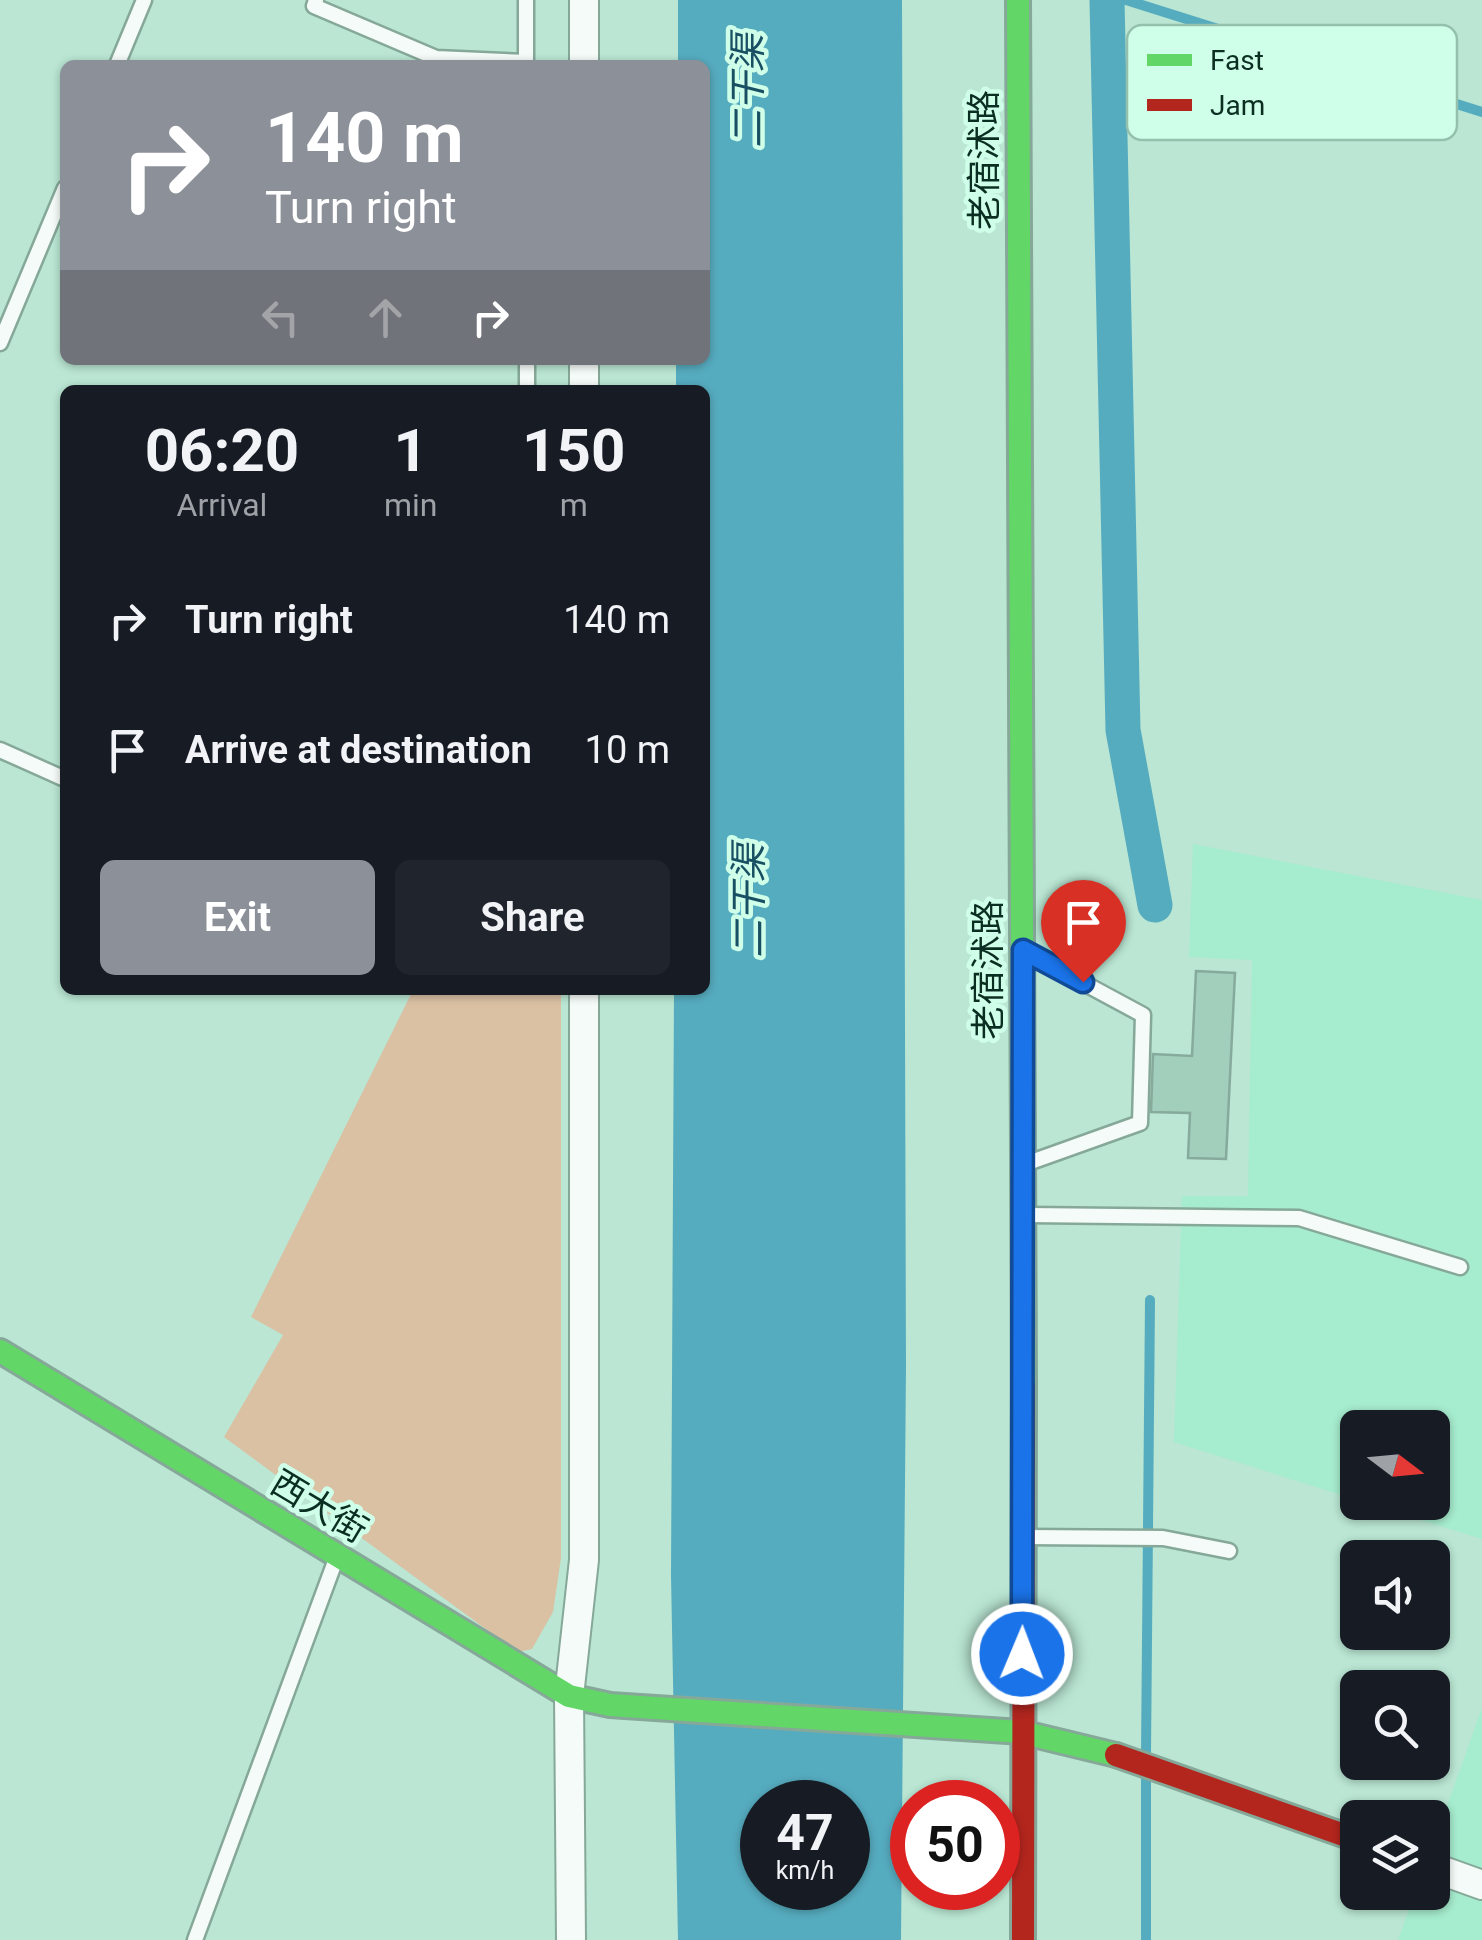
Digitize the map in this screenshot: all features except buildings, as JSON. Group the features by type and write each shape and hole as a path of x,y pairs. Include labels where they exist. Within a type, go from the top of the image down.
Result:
{"main road":[{"name":"老宿沭路","path":"1018,0 1023,1940"},
{"name":"西大街","path":"0,1351 569,1696 610,1705 932,1723 1021,1732 1131,1758 1340,1834"}],"street":[{"path":"584,0 584,60"},
{"path":"571,1940 569,1696 584,1560 584,995"},
{"path":"1450,1873 1482,1885"}],"lane":[{"path":"119,60 144,0"},
{"path":"316,0 314,6 436,58 466,60"},
{"path":"526,0 526,60"},
{"path":"0,343 60,200"},
{"path":"0,750 60,777"},
{"path":"1023,950 1143,1014 1140,1123 1024,1165"},
{"path":"1024,1215 1299,1218 1460,1267"},
{"path":"1024,1536 1162,1538 1229,1550"},
{"path":"195,1940 336,1558"}],"shaded area":[{"path":"1193,844 1482,900 1482,1539 1421,1520 1450,1520 1450,1410 1340,1410 1340,1495 1174,1442 1182,1196 1248,1196 1252,960 1189,957"},
{"path":"411,995 561,995 561,1558 553,1612 532,1649 517,1652 224,1437 283,1335 251,1317"},
{"path":"1482,1708 1482,1940 1398,1940 1409,1910 1450,1910 1449,1800"}],"water":[{"name":"二干渠","path":"678,0 902,0 906,1367 902,1780 890,1780 890,1910 901,1910 901,1940 678,1940 671,1576 674,995 710,995 710,385 676,385 676,365 710,365 710,60 678,60"}],"waterway":[{"path":"1107,0 1123,730 1155,905"},
{"path":"1126,0 1205,25"},
{"path":"1457,104 1482,112"},
{"path":"1146,1754 1150,1300"},
{"path":"1146,1776 1146,1940"}],"traffic: fast":[{"path":"1018,0 1024,1386"},
{"path":"0,1351 569,1696 610,1705 1021,1732 1116,1755"}],"traffic: jam":[{"path":"1023,1940 1024,1386"},
{"path":"1116,1755 1340,1834"}],"route":[{"path":"1022,1654 1023,950 1083,982"}]}
